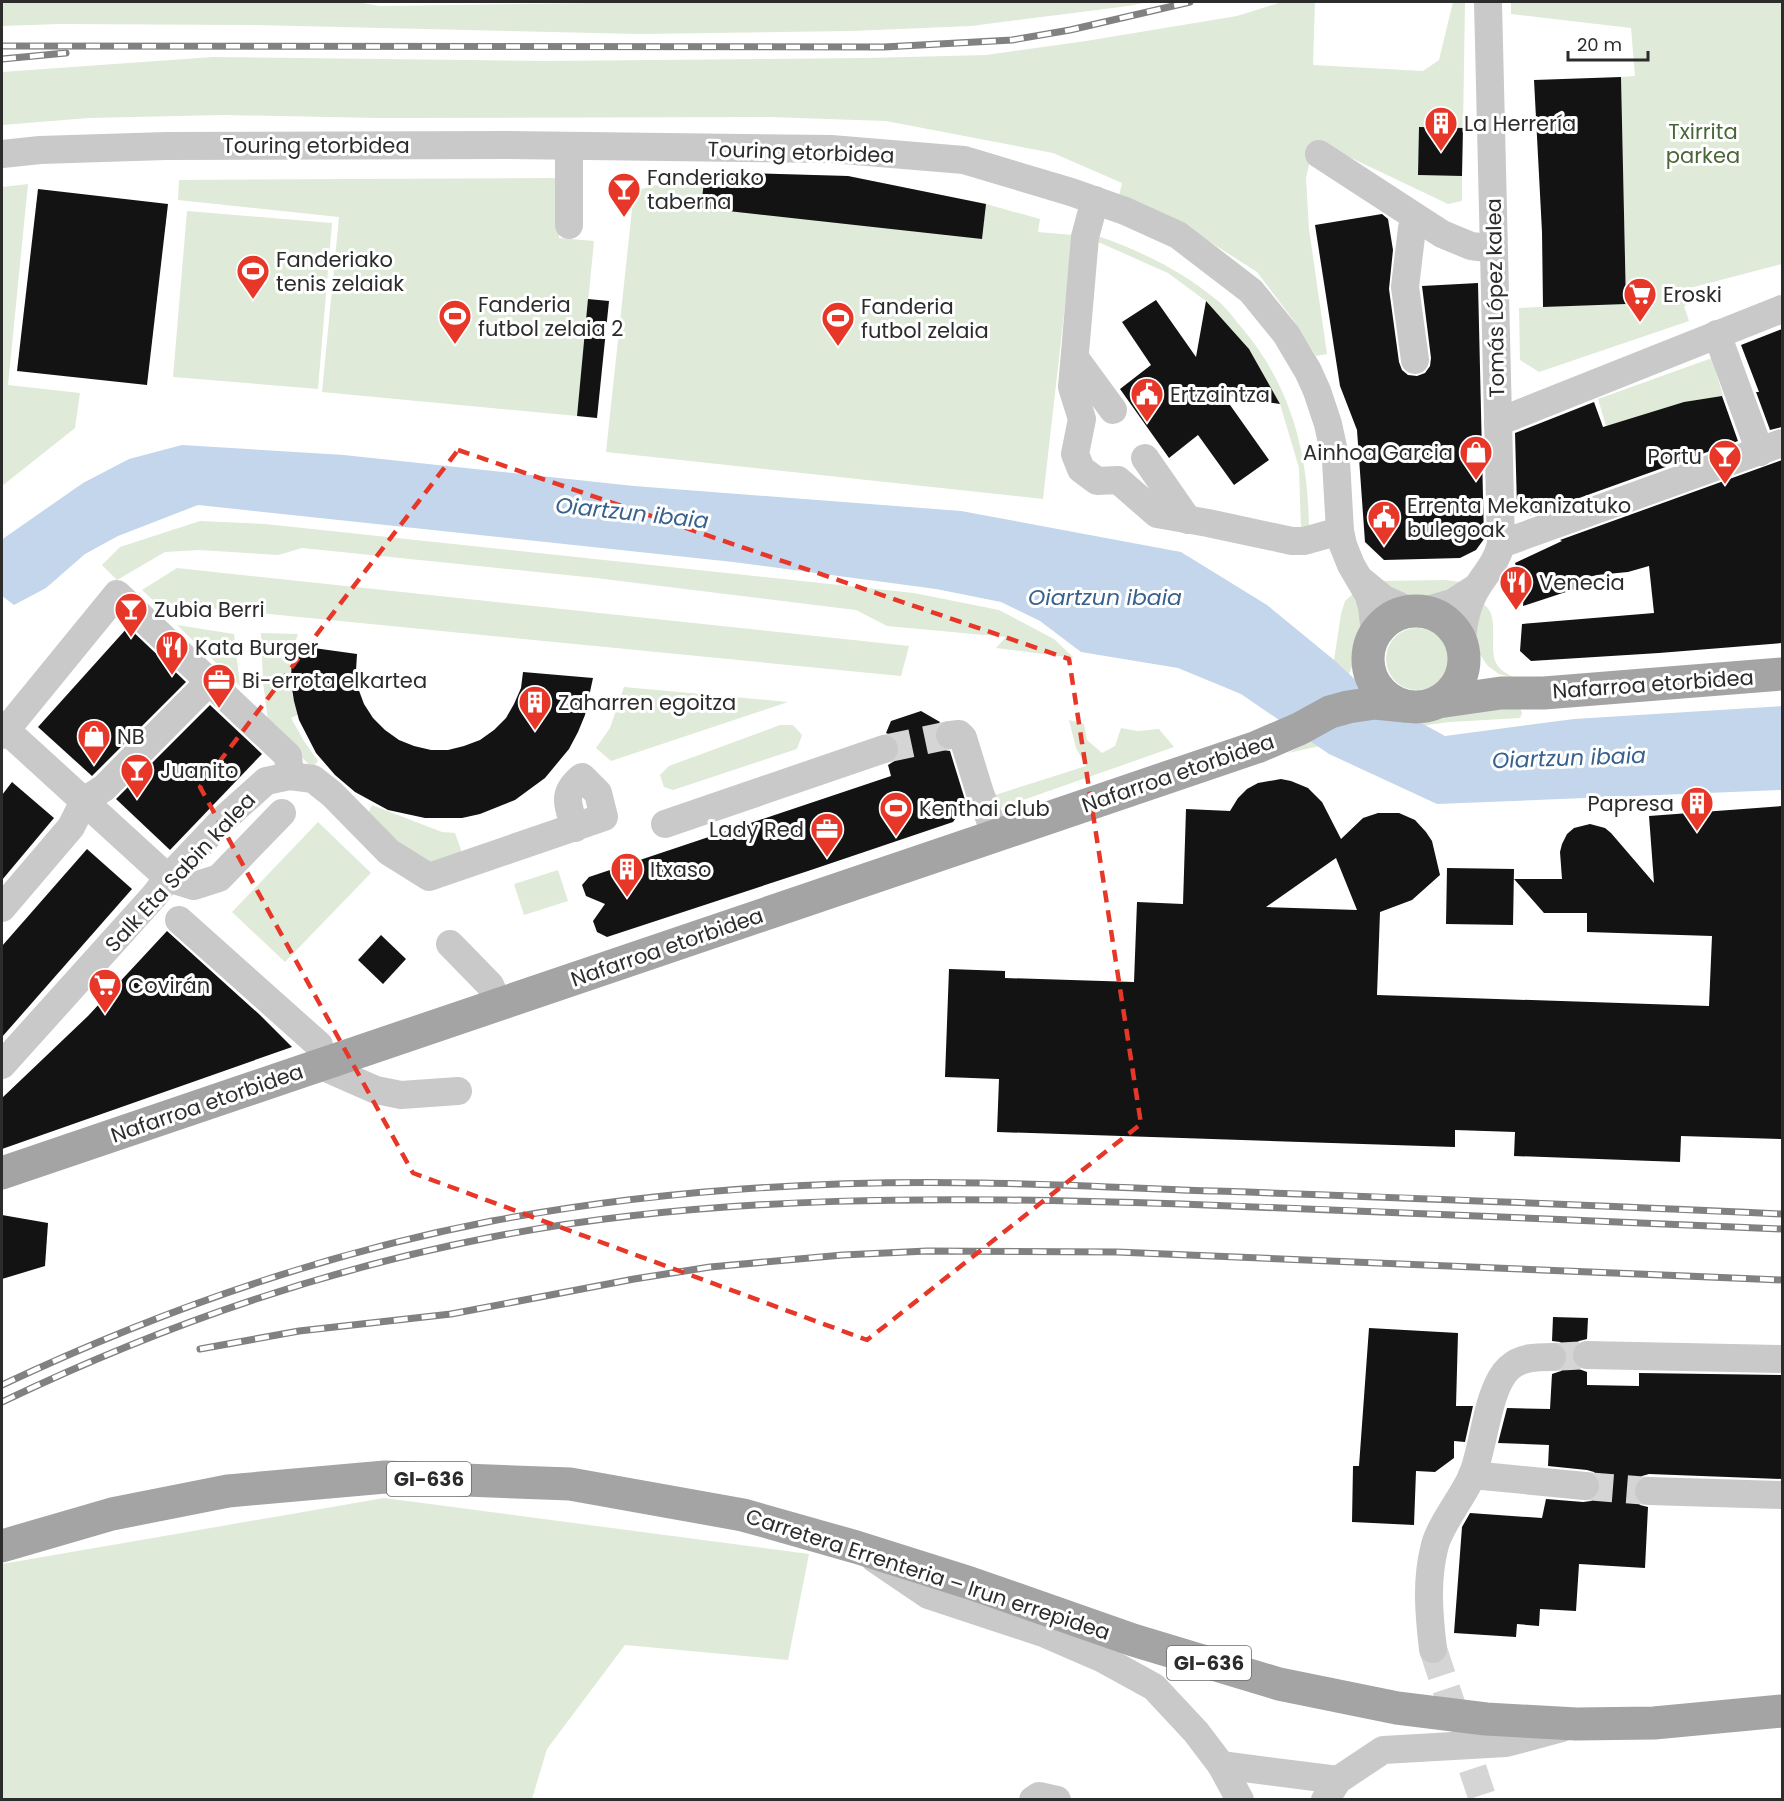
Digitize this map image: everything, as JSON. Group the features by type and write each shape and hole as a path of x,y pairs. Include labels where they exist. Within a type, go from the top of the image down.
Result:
{"main road":[{"path":"1417,611 1434,614 1451,625 1463,652 1459,681 1447,696 1438,702 1422,706 1405,706 1383,694 1375,684 1372,647 1390,618 1417,611"},
{"name":"Nafarroa etorbidea","path":"1330,712 1352,688 1372,647"},
{"name":"Nafarroa etorbidea","path":"1463,652 1492,681 1523,693"},
{"name":"Nafarroa etorbidea","path":"1438,702 1480,695 1544,693 1782,674"},
{"name":"Nafarroa etorbidea","path":"2,1173 319,1055 499,1005 1257,747 1299,729 1330,712 1366,704 1405,706"},
{"name":"Carretera Errenteria – Irun errepidea","path":"2,1546 112,1514 228,1491 385,1478 570,1484 743,1515 856,1546 1133,1640 1279,1684 1397,1708 1486,1719 1576,1724 1654,1723 1782,1711"}],"street":[{"name":"Tomás López kalea","path":"1463,652 1466,614 1477,587 1490,570 1501,544 1488,2"},
{"name":"Touring etorbidea","path":"2,154 40,150 166,146 569,146 831,149 964,160 1095,200 1178,235 1251,291 1286,334 1308,371 1328,388 1328,424 1336,460 1340,531 1351,565 1362,581 1372,607 1372,647"},
{"path":"568,225 569,146"},
{"path":"1319,154 1442,234 1471,246 1494,249"},
{"path":"1095,200 1085,237 1072,387 1082,419 1075,454 1081,469 1097,481 1118,480 1157,514 1292,541 1304,541 1340,531"},
{"path":"1415,360 1404,287 1412,228 1416,218"},
{"path":"1498,422 1782,309"},
{"path":"1501,544 1771,447 1717,334"},
{"path":"1075,358 1113,410"},
{"path":"1145,458 1188,520"},
{"name":"Touring etorbidea","path":"1362,581 1384,599 1417,611"},
{"name":"Tomás López kalea","path":"1417,611 1452,603 1477,587"},
{"path":"282,813 219,878 194,886 168,878 84,801 4,733 117,594 288,756 290,776 313,779 332,794 389,852 429,877 574,828"},
{"path":"2,908 71,827 84,801 104,788 209,682"},
{"path":"950,735 959,734 963,738 996,836"},
{"path":"665,824 884,749"},
{"name":"Salk Eta Sabin kalea","path":"2,1065 168,878 226,817 266,781 290,776"},
{"path":"178,920 319,1055 376,1090 401,1095 458,1091"},
{"path":"450,944 490,985 499,1005"},
{"path":"1587,1355 1782,1359"},
{"path":"1433,1649 1428,1608 1429,1577 1434,1546 1472,1475 1495,1392 1508,1368 1527,1358 1552,1357"},
{"path":"1472,1475 1585,1486"},
{"path":"1649,1491 1782,1495"},
{"path":"856,1546 928,1595 1043,1634 1103,1659 1154,1687 1196,1732 1221,1765 1240,1800"},
{"path":"1221,1765 1331,1790 1383,1750 1506,1743 1576,1724"},
{"path":"1033,1800 1039,1796 1057,1800"}],"highlighted area":[{"path":"458,450 1069,659 1141,1124 867,1340 413,1173 200,787"}],"green space":[{"path":"2,2 357,2 379,6 659,2 1149,2 971,26 851,31 640,34 254,25 2,26"},
{"path":"1282,2 1315,2 1313,65 1423,71 1439,60 1453,2 1465,2 1463,128 1420,128 1418,175 1462,176 1462,201 1448,204 1326,146 1312,152 1306,178 1309,229 1327,354 1316,356 1294,321 1257,272 1196,233 1119,196 1122,183 1053,153 886,121 769,117 378,118 223,115 89,118 2,125 2,72 213,57 544,61 986,55 1237,16"},
{"name":"Txirrita parkea","path":"1511,2 1782,2 1782,264 1690,288 1695,303 1684,306 1689,321 1539,372 1520,360 1519,308 1626,303 1621,77 1635,76 1631,28 1511,14"},
{"name":"Fanderia futbol zelaia","path":"705,172 848,176 986,204 1040,219 1038,232 1073,235 1043,499 606,452 634,191"},
{"name":"Fanderia futbol zelaia 2","path":"560,178 559,238 594,241 577,416 322,392 339,217 178,200 179,180"},
{"path":"28,184 8,385 80,393 75,428 2,486 2,187"},
{"name":"Fanderiako tenis zelaiak","path":"187,211 332,223 318,389 173,377"},
{"path":"1098,236 1161,263 1204,290 1224,307 1259,351 1274,374 1294,424 1306,476 1309,532 1301,529 1299,468 1280,404 1249,349 1206,301 1168,273 1096,241"},
{"path":"1712,358 1723,396 1691,401 1606,426 1598,399"},
{"path":"200,521 265,524 914,593 999,610 1054,639 1074,658 996,648 1006,637 887,626 856,610 596,578 302,548 278,555 199,550 165,552 117,580 102,565 120,547"},
{"path":"177,568 909,646 901,676 156,603 142,590"},
{"path":"1378,581 1462,582 1427,600 1410,599"},
{"path":"1353,594 1363,622 1357,655 1346,681 1334,660 1341,614 1345,601"},
{"path":"1483,604 1492,615 1496,663 1501,670 1514,678 1499,674 1488,666 1478,652 1473,640"},
{"path":"177,625 234,634 240,686"},
{"path":"1411,628 1423,628 1439,637 1446,647 1448,659 1446,671 1439,681 1423,690 1411,690 1400,685 1391,676 1386,665 1386,653 1391,642 1400,633"},
{"path":"261,633 298,634 290,658 292,694 299,714 291,718 318,761 312,768 268,721 263,682"},
{"path":"624,687 788,702 611,761 596,748 610,728"},
{"path":"1458,706 1520,708 1522,713 1520,718 1450,722 1397,729 1288,753 1331,730 1436,719"},
{"path":"1069,720 1084,724 1087,740 1102,753 1115,746 1121,728 1138,731 1159,729 1174,747 995,810 989,797 1086,766 1076,748"},
{"path":"780,725 793,725 802,735 797,749 673,790 664,787 660,775 669,766"},
{"path":"372,805 442,832 455,833 462,853 425,864 367,815"},
{"path":"318,822 371,873 285,962 232,912"},
{"path":"558,870 568,901 524,915 514,884"},
{"path":"384,1498 809,1554 788,1660 625,1645 547,1749 532,1799 2,1799 2,1564"}],"water":[{"name":"Oiartzun ibaia","path":"182,445 344,455 634,486 961,511 1181,552 1267,605 1334,660 1374,697 1445,736 1574,719 1782,706 1782,790 1437,804 1329,754 1241,694 1178,668 1081,652 1040,621 1001,602 936,589 733,562 198,505 118,536 85,554 46,588 14,605 2,596 2,541 4,538 83,483 129,459"}],"building":[{"path":"1621,77 1626,304 1543,307 1542,232 1534,80"},
{"name":"La Herrería","path":"1419,127 1463,128 1462,176 1418,175"},
{"path":"705,172 848,176 986,204 982,239 701,208"},
{"path":"38,189 168,204 147,385 17,371"},
{"path":"1382,214 1388,219 1393,250 1389,289 1399,362 1402,370 1408,375 1417,376 1425,373 1430,366 1422,286 1478,283 1484,539 1476,550 1460,558 1384,560 1365,542 1357,430 1340,386 1315,225"},
{"path":"588,299 609,301 597,418 577,416"},
{"name":"Ertzaintza","path":"1156,300 1196,357 1206,301 1249,349 1280,404 1223,395 1269,460 1234,485 1198,435 1169,458 1120,389 1151,365 1122,322"},
{"path":"1782,329 1782,427 1770,430 1756,392 1759,392 1741,345"},
{"path":"1722,396 1738,441 1529,516 1517,507 1515,433 1594,402 1603,427 1684,402"},
{"path":"1782,460 1782,643 1531,661 1520,651 1522,624 1654,613 1649,566 1628,572 1597,575 1577,580 1578,588 1523,606 1524,589 1515,563 1562,541 1560,540"},
{"path":"128,627 186,682 92,776 38,727"},
{"name":"Zaharren egoitza","path":"292,645 357,654 358,688 373,718 399,740 431,750 448,750 464,746 480,740 494,730 506,718 514,704 521,688 523,672 593,678 585,715 578,732 569,749 545,778 515,800 480,814 462,818 425,818 388,810 355,792 335,775 316,753 299,720 294,701 291,683"},
{"path":"210,705 262,754 170,850 116,799"},
{"path":"921,711 940,722 935,729 934,737 937,745 943,750 950,751 966,803 953,822 607,937 597,932 593,921 605,904 586,896 582,885 589,877 891,776 888,765 896,760 900,752 899,743 895,737 886,733 891,721"},
{"path":"1281,779 1308,788 1322,802 1341,839 1363,818 1378,813 1399,813 1415,820 1432,841 1440,875 1412,900 1380,912 1377,995 1709,1006 1712,936 1587,932 1587,913 1544,913 1514,879 1562,879 1560,852 1567,834 1574,828 1590,824 1605,828 1611,833 1654,883 1649,816 1782,806 1782,1139 1681,1136 1680,1162 1514,1156 1515,1132 1455,1130 1455,1147 997,1132 999,1079 945,1077 949,969 1005,971 1005,978 1134,982 1137,902 1183,904 1186,809 1230,811 1247,789 1258,783","holes":["1336,858 1357,910 1266,907"]},
{"path":"12,782 54,818 2,880 2,795"},
{"path":"87,849 132,889 2,1037 2,946"},
{"path":"1447,868 1514,869 1513,925 1446,924"},
{"path":"167,931 292,1047 2,1149 2,1098 88,1016"},
{"path":"381,935 406,959 383,984 358,960"},
{"path":"2,1215 48,1223 45,1266 2,1279"},
{"path":"1553,1317 1588,1318 1587,1339 1573,1346 1571,1354 1573,1363 1579,1369 1587,1372 1587,1385 1639,1386 1639,1373 1782,1375 1782,1479 1649,1474 1642,1476 1635,1482 1633,1491 1640,1505 1648,1507 1645,1568 1579,1564 1576,1611 1540,1609 1539,1626 1517,1624 1516,1637 1454,1633 1462,1527 1470,1513 1542,1518 1546,1499 1591,1501 1598,1496 1601,1488 1600,1480 1594,1472 1548,1466 1549,1445 1498,1443 1507,1408 1550,1409 1552,1374 1561,1371 1566,1366 1568,1358 1566,1348 1560,1342 1552,1341"},
{"path":"1369,1328 1458,1333 1456,1406 1473,1406 1465,1442 1454,1441 1454,1458 1435,1472 1416,1471 1414,1525 1352,1522 1353,1466 1359,1466"}],"tunnel":[{"path":"884,749 950,735"},
{"path":"1552,1357 1587,1355"},
{"path":"1585,1486 1649,1491"},
{"path":"1433,1649 1483,1800"}],"railway":[{"path":"2,46 884,47 1012,40 1070,30 1190,2"},
{"path":"2,59 66,53"},
{"path":"2,1385 181,1309 365,1250 492,1221 674,1195 859,1183 982,1183 1782,1214"},
{"path":"2,1402 120,1349 303,1284 429,1250 492,1237 663,1212 836,1201 1009,1200 1257,1207 1782,1229"},
{"path":"200,1349 299,1331 451,1314 710,1267 843,1255 927,1251 1117,1252 1782,1280"}],"place":[{"name":"La Herrería","path":"1441,152"},
{"name":"Fanderiako taberna","path":"624,218"},
{"name":"Fanderiako tenis zelaiak","path":"253,300"},
{"name":"Eroski","path":"1640,323"},
{"name":"Fanderia futbol zelaia 2","path":"455,345"},
{"name":"Fanderia futbol zelaia","path":"838,347"},
{"name":"Ertzaintza","path":"1147,423"},
{"name":"Ainhoa Garcia","path":"1476,481"},
{"name":"Portu","path":"1725,485"},
{"name":"Errenta Mekanizatuko bulegoak","path":"1384,546"},
{"name":"Venecia","path":"1516,611"},
{"name":"Zubia Berri","path":"131,638"},
{"name":"Kata Burger","path":"172,676"},
{"name":"Bi-errota elkartea","path":"219,709"},
{"name":"Zaharren egoitza","path":"535,731"},
{"name":"NB","path":"94,765"},
{"name":"Juanito","path":"137,799"},
{"name":"Papresa","path":"1697,832"},
{"name":"Kenthai club","path":"896,837"},
{"name":"Lady Red","path":"827,858"},
{"name":"Itxaso","path":"627,898"},
{"name":"Covirán","path":"105,1014"}]}
